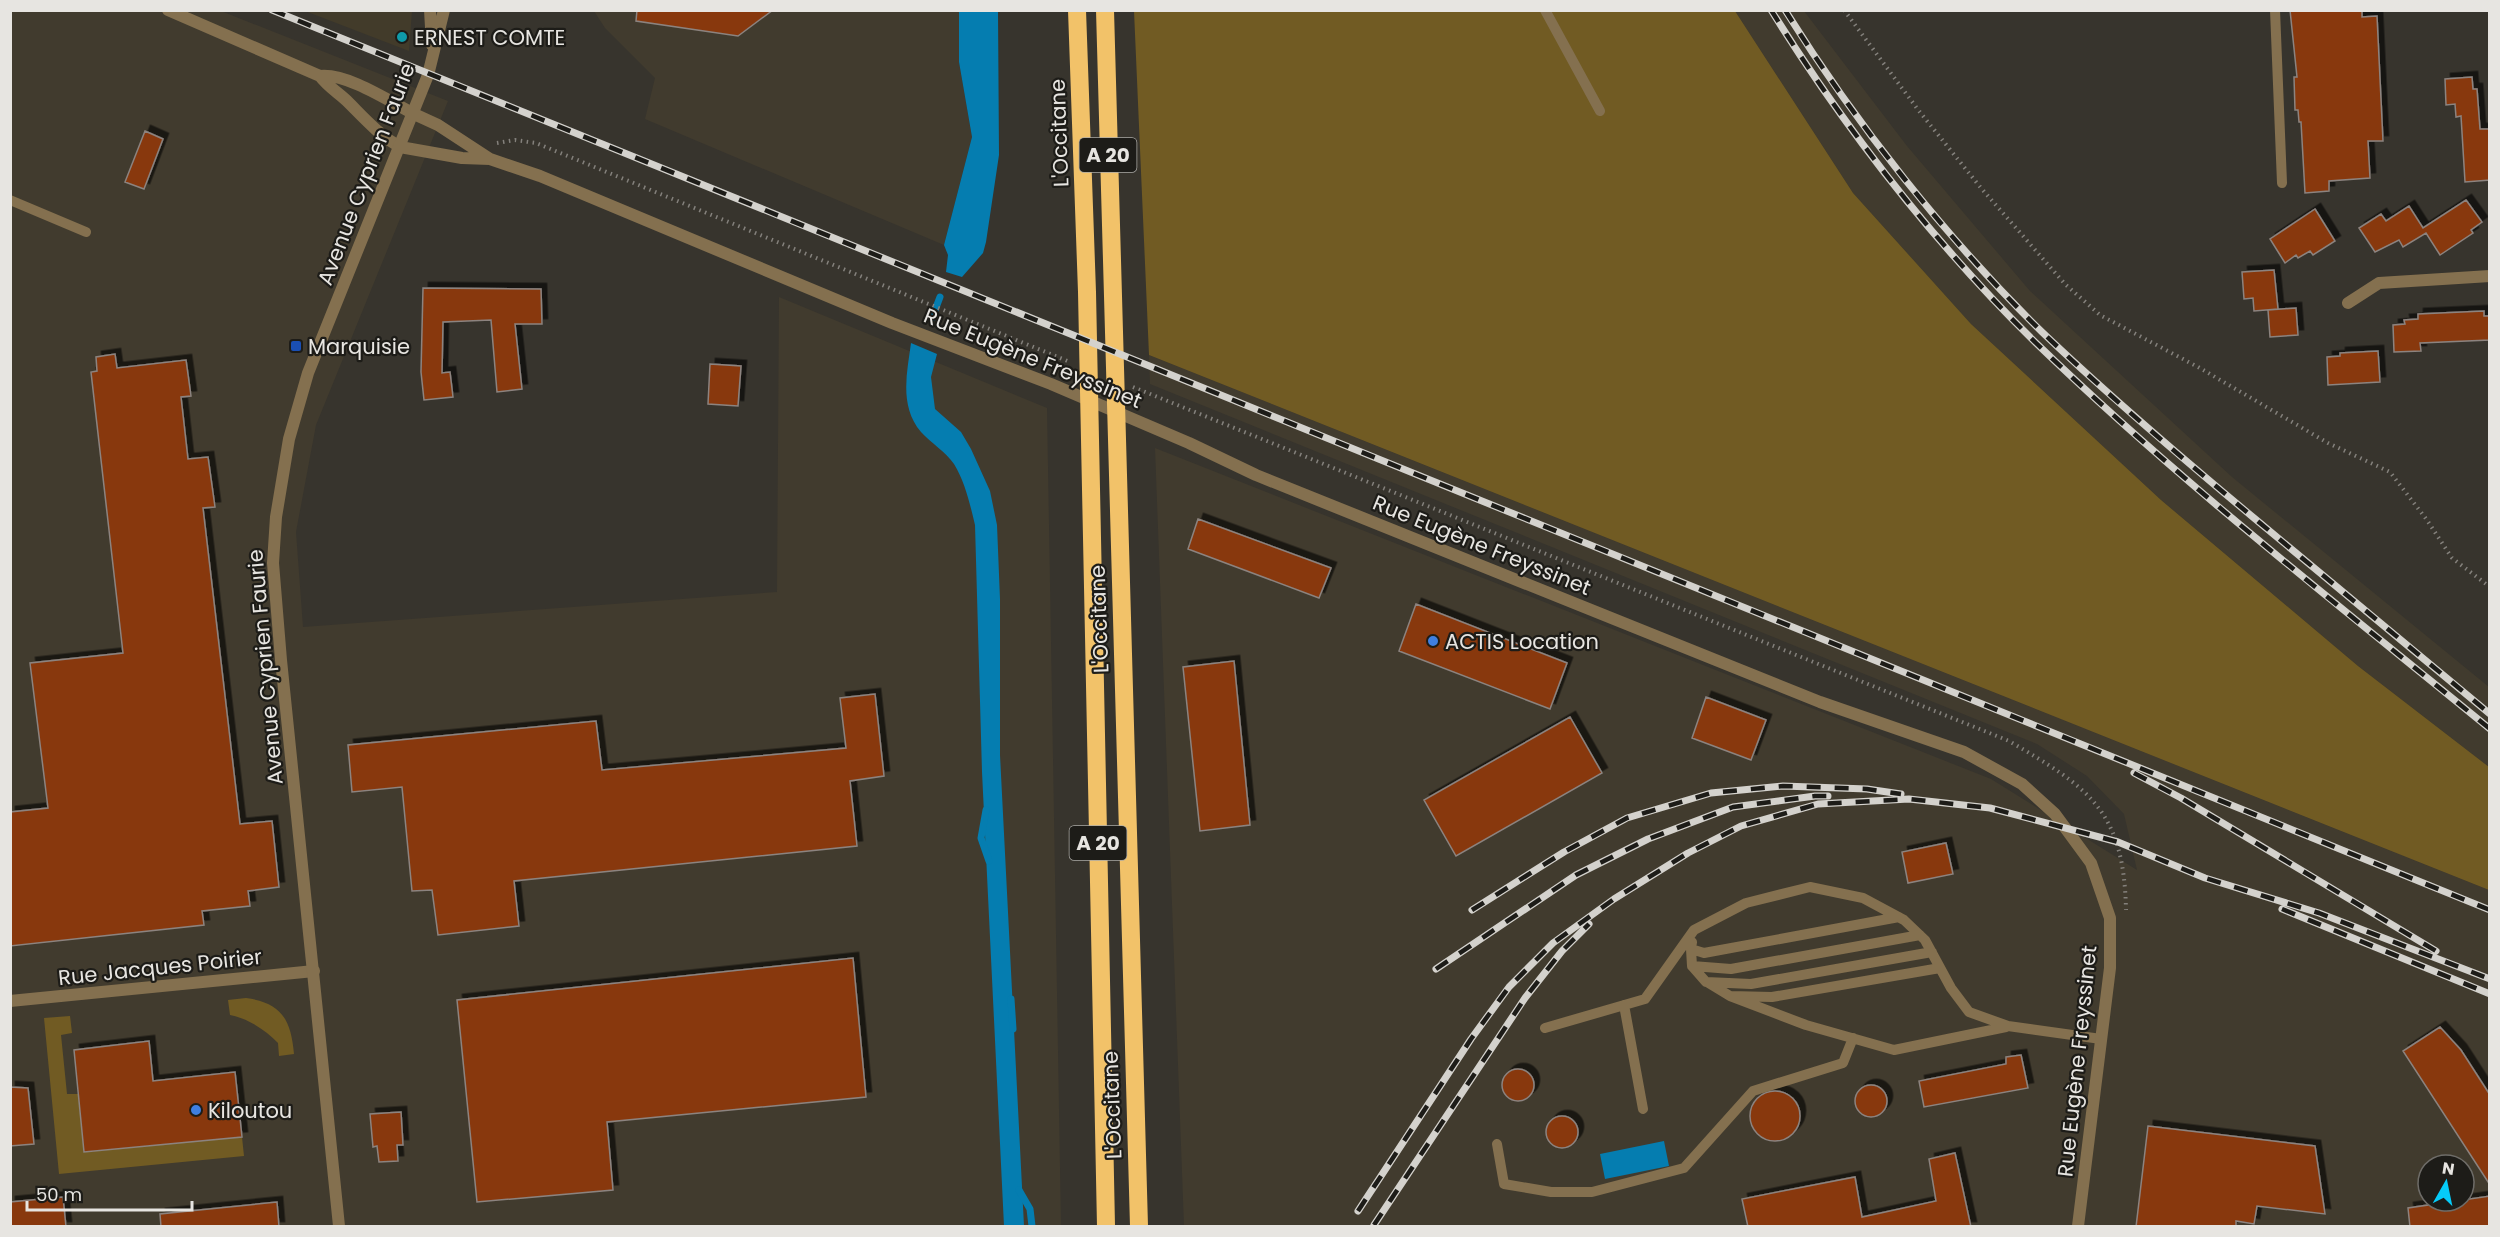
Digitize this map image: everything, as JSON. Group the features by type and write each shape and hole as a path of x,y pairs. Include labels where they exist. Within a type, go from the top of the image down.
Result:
{"highway":[{"name":"L'Occitane","path":"1077,10 1087,292 1106,1227"},
{"name":"L'Occitane","path":"1105,10 1139,1227"}],"street":[{"path":"168,10 320,76 327,86 346,100 383,137 400,147"},
{"name":"Avenue Cyprien Faurie","path":"430,10 432,59"},
{"name":"Avenue Cyprien Faurie","path":"339,1227 276,606 273,563 276,517 289,439 308,373 414,114 432,59 444,10"},
{"name":"Rue Eugène Freyssinet","path":"320,76 331,75 438,125 490,159 540,176 892,323 1052,384 1189,443 1256,475 1820,702 1964,752 2022,784 2055,814 2091,863 2110,918 2110,968 2078,1227"},
{"name":"Rue Eugène Freyssinet","path":"400,147 462,158 490,159"},
{"path":"2348,303 2379,283 2490,276"},
{"name":"Rue Jacques Poirier","path":"10,1001 314,971"}],"lane":[{"path":"1545,10 1600,111"},
{"path":"2276,10 2282,183"},
{"path":"10,200 86,232"},
{"path":"1545,1028 1645,999 1694,930 1746,903 1810,887 1863,898 1899,917 1920,935 1951,988 1969,1012 2008,1026 2102,1040"},
{"path":"1691,948 1704,953 1899,917"},
{"path":"1694,930 1691,948 1692,966 1706,982 1730,996 1806,1024 1894,1050 2008,1026"},
{"path":"1692,966 1731,969 1920,935"},
{"path":"1706,982 1751,984 1932,952"},
{"path":"1730,996 1772,997 1940,968"},
{"path":"1624,1005 1643,1109"},
{"path":"1497,1144 1504,1184 1551,1192 1592,1192 1684,1168 1753,1091 1843,1064 1853,1038"}],"path":[{"path":"1844,10 1912,102 1981,188 2065,284 2109,321 2198,367 2328,443 2390,472 2427,520 2452,558 2490,587"},
{"path":"490,159 494,143 515,140 536,143 917,301 1074,363"},
{"path":"1129,385 2009,741 2049,764 2081,787 2104,812 2118,842 2126,911"}],"shaded area":[{"path":"10,11 221,11 448,101 316,425 296,532 303,627 777,592 779,297 1047,408 1061,1226 11,1226"},
{"path":"305,11 412,11 409,51"},
{"path":"594,11 959,11 959,62 972,137 944,245 645,119 655,78 605,28"},
{"path":"1134,11 1735,11 1853,193 1971,324 2161,500 2358,666 2489,767 2489,890 1149,355"},
{"path":"1735,11 1804,11 1907,146 2030,291 2232,477 2489,687 2489,767 2358,666 2161,500 1971,324 1853,193"},
{"path":"1149,355 2489,890 2489,1226 1184,1226 1155,448 1991,779 2137,870 2124,814 2087,776 2037,744 1150,384"},
{"path":"246,998 268,1004 282,1015 290,1032 294,1054 279,1056 278,1043 268,1034 256,1025 230,1015 228,1000"},
{"path":"70,1016 72,1033 61,1035 67,1094 79,1094 84,1152 242,1137 244,1156 59,1174 44,1018"}],"water":[{"path":"959,11 998,11 999,155 983,253 962,277 946,272 948,255 944,245 972,137 959,62"},
{"path":"911,343 937,354 931,377 935,409 961,432 971,449 990,491 997,525 1000,599 1000,755 1024,1226 1004,1226 982,772 975,525 958,471 947,455 921,432 910,411 906,389"},
{"path":"1664,1141 1669,1166 1605,1179 1600,1154"}],"building":[{"path":"637,10 773,10 738,36 636,21"},
{"path":"2290,10 2362,10 2362,17 2377,16 2383,141 2368,141 2370,178 2329,181 2329,191 2305,193 2301,122 2299,122 2298,110 2295,110 2294,77 2297,77"},
{"path":"2472,77 2473,89 2477,89 2480,129 2490,129 2490,180 2465,182 2461,116 2456,117 2455,104 2446,105 2445,79"},
{"path":"145,131 163,139 144,189 125,182"},
{"path":"2466,200 2482,222 2471,230 2473,233 2440,255 2426,233 2403,247 2399,240 2375,252 2359,228 2381,214 2386,221 2409,206 2423,228"},
{"path":"2315,209 2335,241 2313,255 2310,251 2298,258 2296,255 2285,263 2270,239"},
{"path":"2274,270 2278,309 2254,311 2253,298 2244,299 2242,272"},
{"path":"423,288 541,289 542,324 515,324 522,389 497,392 491,320 443,322 442,373 450,372 453,397 424,400 421,372"},
{"path":"2296,308 2298,335 2270,337 2268,310"},
{"path":"2484,311 2484,316 2490,316 2490,340 2420,343 2421,351 2394,352 2393,325 2405,324 2404,320 2418,319 2418,314"},
{"path":"2378,351 2380,382 2328,385 2327,357 2340,356 2340,353"},
{"path":"115,354 117,368 186,360 191,396 181,397 188,459 208,457 215,507 203,508 240,824 272,821 279,887 248,891 250,906 202,911 204,925 10,946 10,812 48,808 30,663 123,653 91,372 97,371 96,357"},
{"path":"710,364 741,366 738,406 708,404"},
{"path":"1198,519 1331,568 1319,598 1188,549"},
{"path":"1416,604 1567,663 1550,709 1399,651"},
{"path":"1234,661 1250,825 1200,831 1183,667"},
{"path":"875,694 884,776 850,781 857,846 514,881 519,926 438,935 432,890 412,891 402,787 352,792 348,745 596,721 602,770 846,748 840,698"},
{"path":"1706,697 1766,720 1751,760 1692,738"},
{"path":"1570,717 1602,773 1456,856 1424,800"},
{"path":"1946,843 1953,874 1908,883 1902,852"},
{"path":"853,958 866,1097 607,1122 613,1190 477,1202 457,1000"},
{"path":"2440,1027 2461,1050 2490,1095 2490,1185 2476,1163 2476,1153 2469,1153 2403,1051"},
{"path":"149,1041 153,1081 235,1072 242,1137 84,1152 74,1050"},
{"path":"2021,1055 2028,1088 1924,1107 1919,1081 2006,1064 2006,1057"},
{"path":"1518,1069 1529,1074 1534,1085 1529,1096 1518,1101 1507,1096 1502,1085 1507,1074"},
{"path":"1871,1085 1882,1090 1887,1101 1882,1112 1871,1117 1860,1112 1855,1101 1860,1090"},
{"path":"10,1087 28,1088 34,1144 10,1146"},
{"path":"1770,1091 1780,1091 1793,1098 1800,1111 1800,1121 1793,1134 1780,1141 1770,1141 1761,1137 1754,1130 1750,1121 1750,1111 1754,1102 1761,1095"},
{"path":"401,1112 403,1145 397,1145 398,1161 379,1162 377,1146 373,1147 370,1114"},
{"path":"1562,1116 1573,1121 1578,1132 1573,1143 1562,1148 1551,1143 1546,1132 1551,1121"},
{"path":"2148,1126 2315,1146 2325,1214 2257,1206 2254,1224 2236,1221 2236,1227 2136,1227"},
{"path":"1955,1153 1971,1227 1748,1227 1742,1199 1855,1177 1862,1217 1936,1201 1929,1159"},
{"path":"2490,1196 2490,1227 2410,1227 2408,1208 2416,1207 2416,1213 2476,1213 2476,1198"},
{"path":"63,1197 66,1227 10,1227 10,1202"},
{"path":"277,1202 279,1227 161,1227 160,1214"}],"waterway":[{"path":"932,318 940,297"},
{"path":"986,810 981,838 989,861"},
{"path":"1011,999 1013,1029"},
{"path":"1019,1190 1030,1209 1032,1226"}],"railway":[{"path":"272,10 2490,910"},
{"path":"1771,10 1830,99 1894,184 1963,266 2036,343 2202,493 2490,729"},
{"path":"1785,10 1842,95 1904,179 1972,258 2042,332 2173,450 2490,714"},
{"path":"2134,773 2181,798 2436,951"},
{"path":"1472,910 1564,852 1627,818 1711,793 1783,786 1867,789 1901,794"},
{"path":"1436,969 1576,875 1648,839 1733,807 1828,796"},
{"path":"1358,1211 1471,1039 1509,987 1553,943 1614,899 1688,853 1741,826 1818,804 1909,799 1990,808 2118,842 2205,878 2319,913 2490,979"},
{"path":"2282,909 2490,994"},
{"path":"1374,1225 1525,998 1562,951 1589,924"}],"place":[{"name":"ERNEST COMTE","path":"402,37"},
{"name":"Marquisie","path":"296,346"},
{"name":"ACTIS Location","path":"1433,641"},
{"name":"Kiloutou","path":"196,1110"}]}
